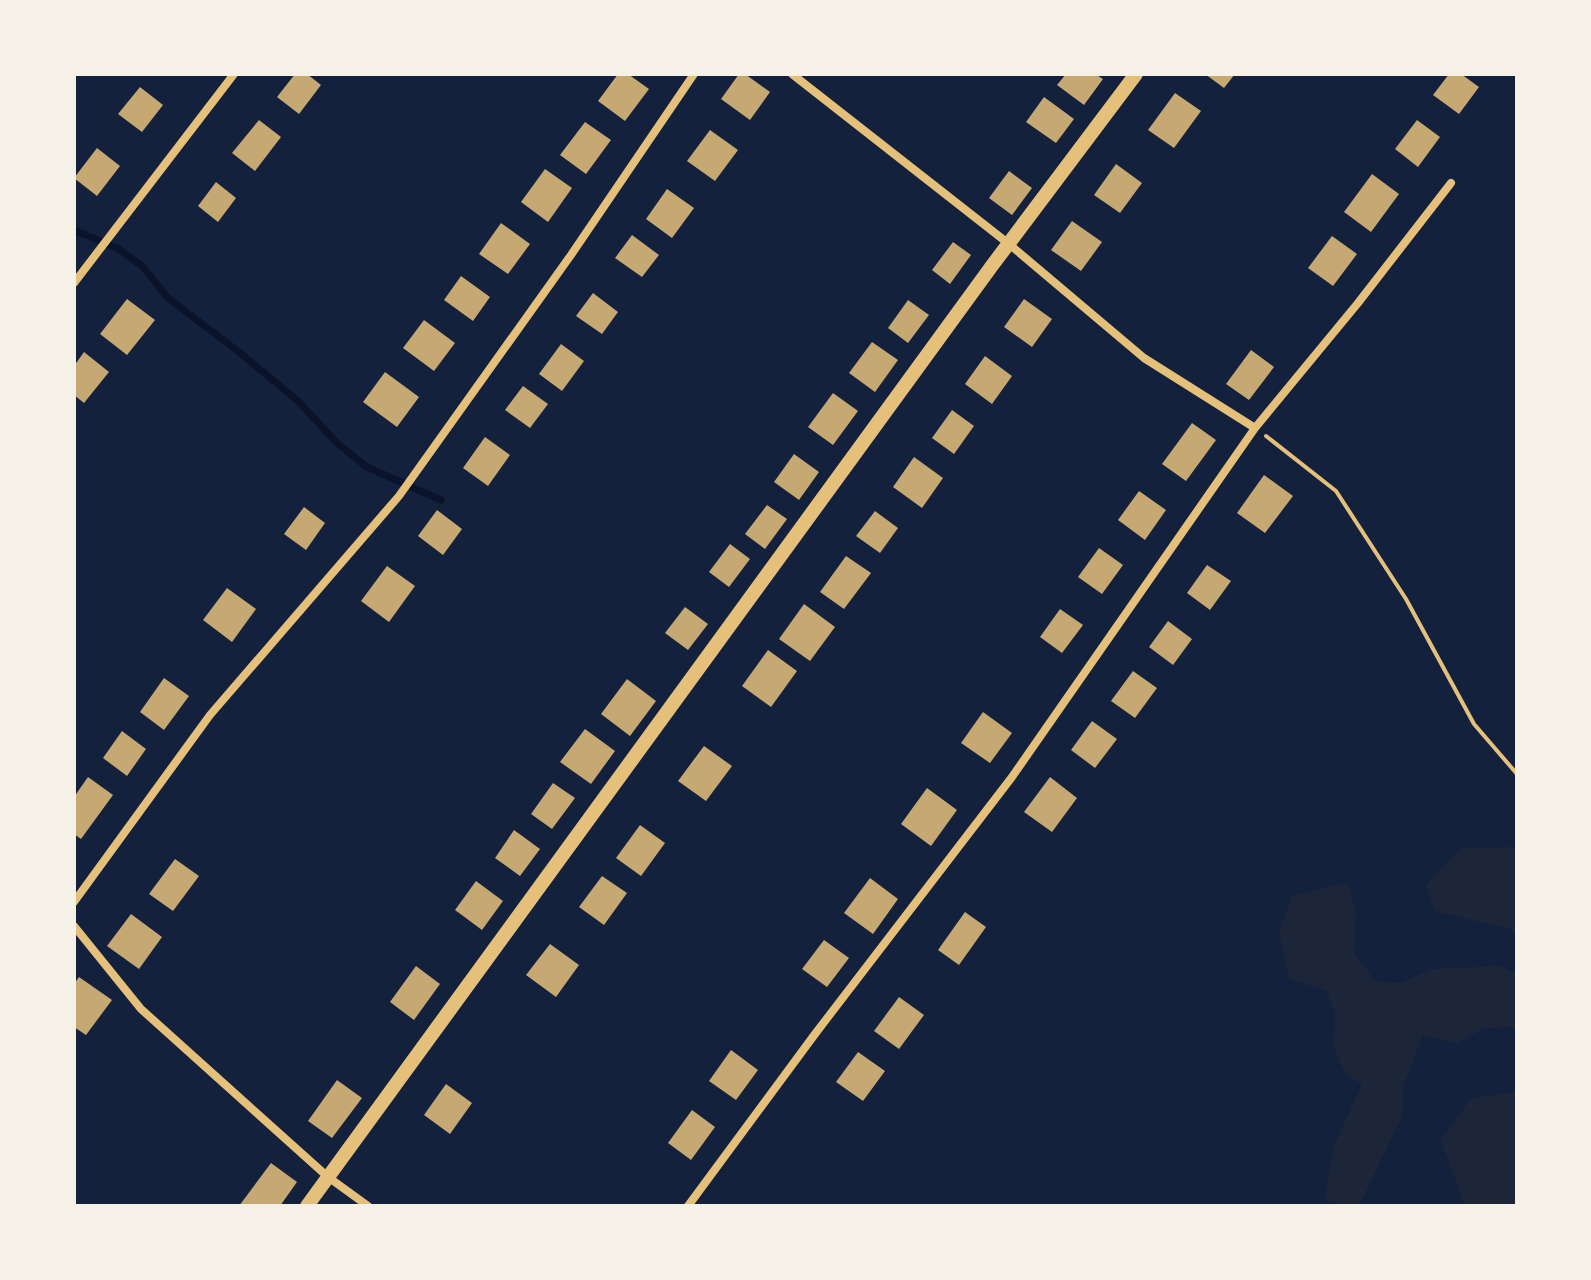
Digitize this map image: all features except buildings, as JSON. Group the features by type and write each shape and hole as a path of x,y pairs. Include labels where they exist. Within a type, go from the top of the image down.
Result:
{"street":[{"path":"74,283 234,74"},
{"path":"74,902 210,715 399,496 580,242 694,74"},
{"path":"792,74 1009,244 1144,358 1255,428"},
{"path":"307,1206 1136,74"},
{"path":"688,1206 1012,777 1255,428 1451,183"},
{"path":"74,926 141,1009 328,1177 368,1206"}],"path":[{"path":"1255,428 1336,491 1406,599 1474,724 1517,774"}],"shaded area":[{"path":"1513,847 1517,850 1517,934 1513,930 1435,911 1426,885 1462,848"},
{"path":"1348,882 1356,914 1354,953 1376,982 1401,983 1431,969 1500,966 1517,974 1517,1026 1482,1029 1457,1044 1423,1035 1403,1086 1402,1116 1359,1206 1347,1206 1325,1199 1333,1149 1362,1084 1346,1075 1334,1047 1335,1013 1327,991 1289,979 1279,932 1292,896"},
{"path":"1517,1045 1517,1206 1465,1206 1441,1141 1471,1098 1516,1092"}],"waterway":[{"path":"74,230 119,249 143,267 168,298 298,401 337,443 367,467 441,500"}]}
